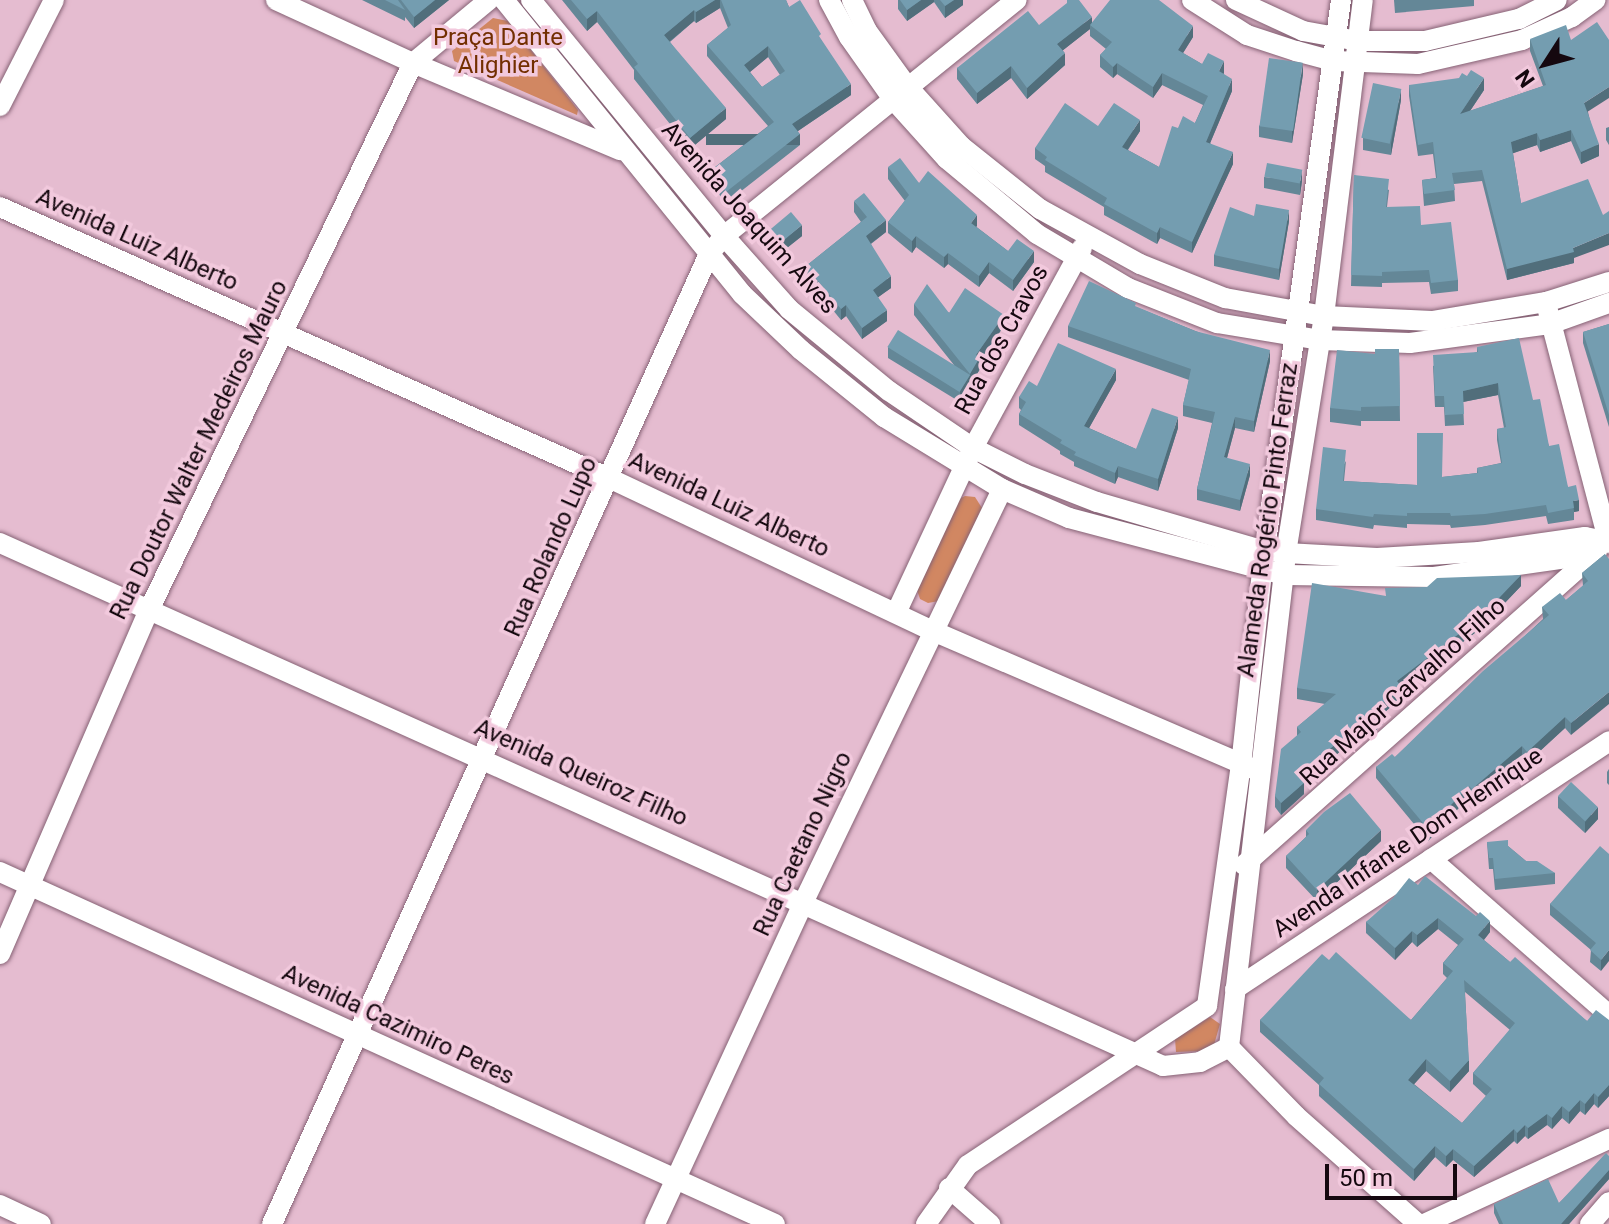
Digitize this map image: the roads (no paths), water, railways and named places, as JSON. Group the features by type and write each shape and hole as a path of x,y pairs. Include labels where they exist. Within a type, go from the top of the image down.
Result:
{"street":[{"path":"0,106 54,0"},
{"path":"276,0 413,63 624,151"},
{"name":"Rua Doutor Walter Medeiros Mauro","path":"0,954 148,612 413,63 489,0"},
{"name":"Avenida Joaquim Alves","path":"504,0 742,294 801,350 884,417 1002,489 1069,518 1285,575 1434,577 1511,567 1605,545"},
{"name":"Avenida Joaquim Alves","path":"531,0 724,236 789,309 842,355 973,448 1025,474 1097,502 1265,551 1377,558 1479,552 1585,537 1605,545"},
{"path":"829,0 849,37 900,92 1040,209 1140,264 1225,298 1324,316 1432,321 1546,302 1609,282"},
{"path":"852,0 900,92 947,159 1037,234 1128,288 1217,323 1320,340 1410,343 1550,324 1609,303"},
{"name":"Rua Rolando Lupo","path":"272,1224 611,479 709,254 724,236 1017,0"},
{"path":"1192,0 1247,35 1334,61 1418,64 1484,50 1535,34 1572,17 1595,0"},
{"path":"1236,0 1303,31 1358,41 1425,41 1472,33 1519,19 1557,0"},
{"name":"Alameda Rogério Pinto Ferraz","path":"1229,1047 1248,863 1250,768 1262,571 1341,0"},
{"name":"Alameda Rogério Pinto Ferraz","path":"1207,1006 1225,869 1250,768 1285,575 1324,316 1363,0"},
{"name":"Avenida Luiz Alberto","path":"0,207 611,479 897,611 933,631 1250,768"},
{"name":"Rua dos Cravos","path":"964,467 1088,238"},
{"path":"1546,302 1605,545"},
{"path":"897,611 964,467"},
{"name":"Rua Caetano Nigro","path":"655,1224 804,901 1002,489"},
{"name":"Avenida Queiroz Filho","path":"0,543 148,612 804,901 1163,1066 1200,1062 1229,1047"},
{"name":"Rua Major Carvalho Filho","path":"1225,869 1248,863 1605,545"},
{"path":"1511,567 1533,572 1544,583 1545,600"},
{"name":"Avenda Infante Dom Henrique","path":"1235,989 1609,741"},
{"path":"1431,859 1609,1015"},
{"name":"Avenida Cazimiro Peres","path":"0,872 775,1224"},
{"path":"926,1224 968,1165 1207,1006 1221,1008 1232,1016"},
{"path":"1229,1047 1296,1116 1421,1224 1609,1139"},
{"path":"949,1188 990,1224"},
{"path":"1590,1224 1609,1202"},
{"path":"0,1205 41,1224"}],"park label":[{"name":"Praça Dante Alighier","path":"498,52"}]}
